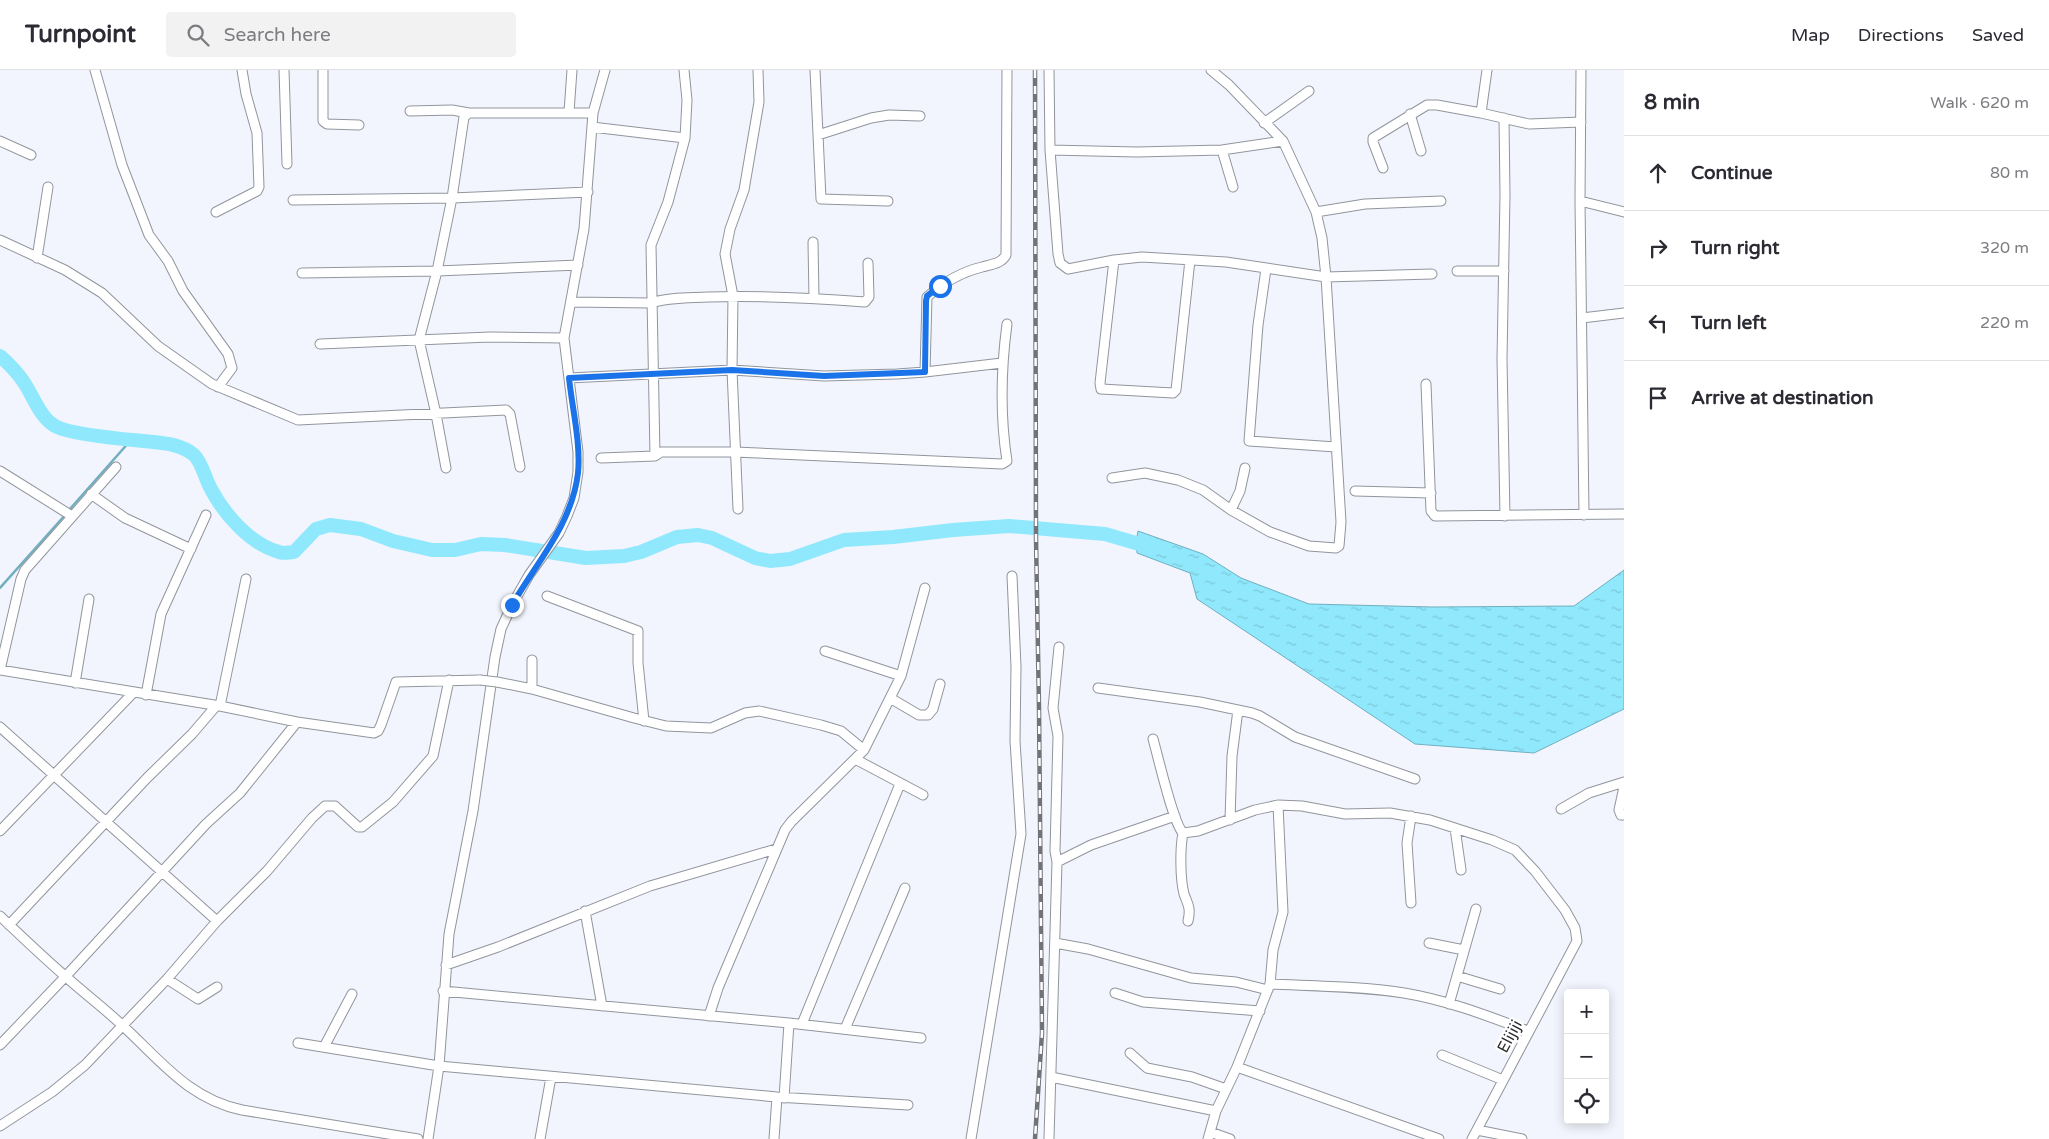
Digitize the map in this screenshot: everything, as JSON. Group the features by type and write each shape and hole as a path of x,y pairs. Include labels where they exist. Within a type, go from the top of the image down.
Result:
{"street":[{"path":"95,70 122,165 149,235 168,261 184,291 228,354 232,368 218,387"},
{"path":"216,212 257,191 259,187 257,133 246,94 242,70"},
{"path":"284,70 287,164"},
{"path":"324,70 323,121 327,124 359,125"},
{"path":"569,112 572,70"},
{"path":"428,1139 439,1066 443,991 449,934 473,811 495,657 505,621 512,605 529,575 558,533 574,498 578,472 578,452 564,338 578,265 588,192 593,113 605,70"},
{"path":"655,456 651,303 652,245 668,202 684,138 687,100 684,70"},
{"path":"738,509 732,370 733,296 725,254 730,228 744,190 759,102 758,70"},
{"path":"814,70 821,199 888,201"},
{"path":"925,372 927,296 953,277 965,271 998,263 1006,255 1007,70"},
{"path":"1049,70 1050,150 1058,254 1060,263 1068,269 1114,260 1142,257 1226,262 1326,277 1432,274"},
{"path":"1112,478 1145,473 1178,480 1203,490 1231,510 1270,532 1309,546 1336,548 1339,546 1341,522 1326,277 1322,238 1316,212 1283,140 1264,123 1229,85 1211,70"},
{"path":"1481,113 1487,70"},
{"path":"1581,70 1580,201 1584,515"},
{"path":"1264,123 1310,92"},
{"path":"1383,168 1373,138 1427,105 1432,104 1481,113 1529,124 1581,122"},
{"path":"410,111 593,113"},
{"path":"446,468 420,340 452,198 464,117 469,113"},
{"path":"1410,114 1421,150"},
{"path":"818,135 880,116 920,116"},
{"path":"1504,118 1502,359 1505,516"},
{"path":"592,127 684,138"},
{"path":"1050,150 1137,152 1222,150 1283,140"},
{"path":"0,142 31,155"},
{"path":"1222,150 1233,187"},
{"path":"36,258 48,187"},
{"path":"293,200 452,198 588,192"},
{"path":"1316,212 1365,204 1441,201"},
{"path":"1580,201 1624,212"},
{"path":"0,240 74,275 102,293 158,346 182,365 218,387 302,421 506,410 509,412 520,467"},
{"path":"814,242 814,298"},
{"path":"1114,260 1100,383 1101,389 1173,393 1176,390 1190,260"},
{"path":"571,302 651,303 663,299 733,296 867,301 869,297 868,263"},
{"path":"302,273 437,271 578,265"},
{"path":"1266,269 1258,325 1249,441 1336,447"},
{"path":"1457,271 1504,272"},
{"path":"1582,318 1624,312"},
{"path":"601,458 655,456 661,452 735,452 1002,464 1007,460 1004,440 1002,363 1007,324"},
{"path":"320,344 490,337 564,338"},
{"path":"569,378 732,370 824,376 925,372 1002,363"},
{"path":"1426,384 1431,511 1435,516 1624,514"},
{"path":"116,467 70,514 25,570 21,579 0,670 218,706 297,722 374,733 381,725 396,682 480,680 532,689 666,726 711,728 745,713 760,711 841,731 864,750"},
{"path":"1231,510 1240,491 1245,468"},
{"path":"0,471 70,514"},
{"path":"1355,491 1431,493"},
{"path":"91,494 125,518 191,549"},
{"path":"146,695 159,621 206,515"},
{"path":"971,1139 1020,840 1021,822 1016,742 1016,667 1012,576"},
{"path":"9,925 147,778 218,706 246,579"},
{"path":"708,1016 776,849 791,822 864,750 901,676 925,588"},
{"path":"547,596 638,631 638,663 644,721"},
{"path":"75,683 89,599"},
{"path":"1049,1139 1057,862 1058,736 1053,708 1060,647"},
{"path":"825,651 901,676"},
{"path":"532,660 532,689"},
{"path":"0,1126 30,1108 72,1077 167,980 216,922 267,871 312,818 325,806 335,806 358,827 362,827 393,802 415,779 435,752 448,680"},
{"path":"890,698 919,715 928,715 933,709 940,684"},
{"path":"1098,688 1200,702 1260,716 1295,738 1415,779"},
{"path":"0,831 133,693"},
{"path":"1230,820 1232,756 1238,710"},
{"path":"0,1045 65,977 160,872 221,809 240,793 297,722"},
{"path":"0,727 216,922"},
{"path":"1153,738 1175,816 1183,833 1181,843 1182,878 1184,894 1190,907 1188,921"},
{"path":"855,759 923,795"},
{"path":"1561,809 1589,792 1624,782"},
{"path":"802,1024 900,784"},
{"path":"1624,787 1619,810 1624,815"},
{"path":"1230,1139 1209,1136 1216,1111 1269,987 1273,950 1283,912 1278,805"},
{"path":"1183,833 1198,831 1255,810 1278,805 1292,805 1345,814 1390,813 1410,816 1455,828 1461,870"},
{"path":"1057,862 1090,845 1175,816"},
{"path":"1410,816 1408,844 1411,902"},
{"name":"Elijiji","path":"1455,828 1508,846 1521,856 1565,910 1575,928 1577,941 1472,1139"},
{"path":"446,965 498,947 650,886 776,849"},
{"path":"845,1029 904,888"},
{"path":"1449,1004 1476,909"},
{"path":"586,912 602,1006"},
{"path":"0,916 65,977 123,1026 170,1073 183,1084 219,1105 418,1139"},
{"path":"1055,943 1088,949 1191,978 1269,987 1405,993 1488,1016 1528,1031"},
{"path":"1429,943 1464,950"},
{"path":"1457,976 1500,989"},
{"path":"167,980 198,998 217,987"},
{"path":"443,991 802,1024 921,1038"},
{"path":"1115,993 1143,1002 1260,1011"},
{"path":"324,1047 352,994"},
{"path":"774,1139 789,1023"},
{"path":"298,1043 439,1066 780,1098 908,1106"},
{"path":"1130,1053 1147,1068 1192,1077 1226,1090"},
{"path":"1442,1055 1503,1080"},
{"path":"1236,1067 1440,1139"},
{"path":"540,1139 551,1077"},
{"path":"1051,1077 1216,1111"},
{"path":"1477,1130 1522,1139"}],"water":[{"path":"1138,531 1203,554 1241,578 1309,604 1432,607 1574,606 1624,570 1624,709 1534,753 1415,744 1197,599 1190,573 1137,553"}],"waterway":[{"path":"0,356 21,378 46,418 57,427 111,438 170,444 183,448 194,455 216,499 231,518 248,535 268,548 281,553 294,552 316,529 330,525 361,529 393,541 432,550 455,550 481,544 505,545 586,558 624,556 641,552 677,537 698,535 712,538 755,558 770,561 790,559 844,540 1009,526 1105,534 1153,548"},
{"path":"69,510 131,440"},
{"path":"0,588 66,514"}],"railway":[{"path":"1035,70 1036,538 1042,1033 1035,1139"}],"route":[{"path":"512,605 529,575 558,533 574,498 578,472 578,452 569,378 732,370 824,376 925,372 926,301 927,296 940,286"}]}
